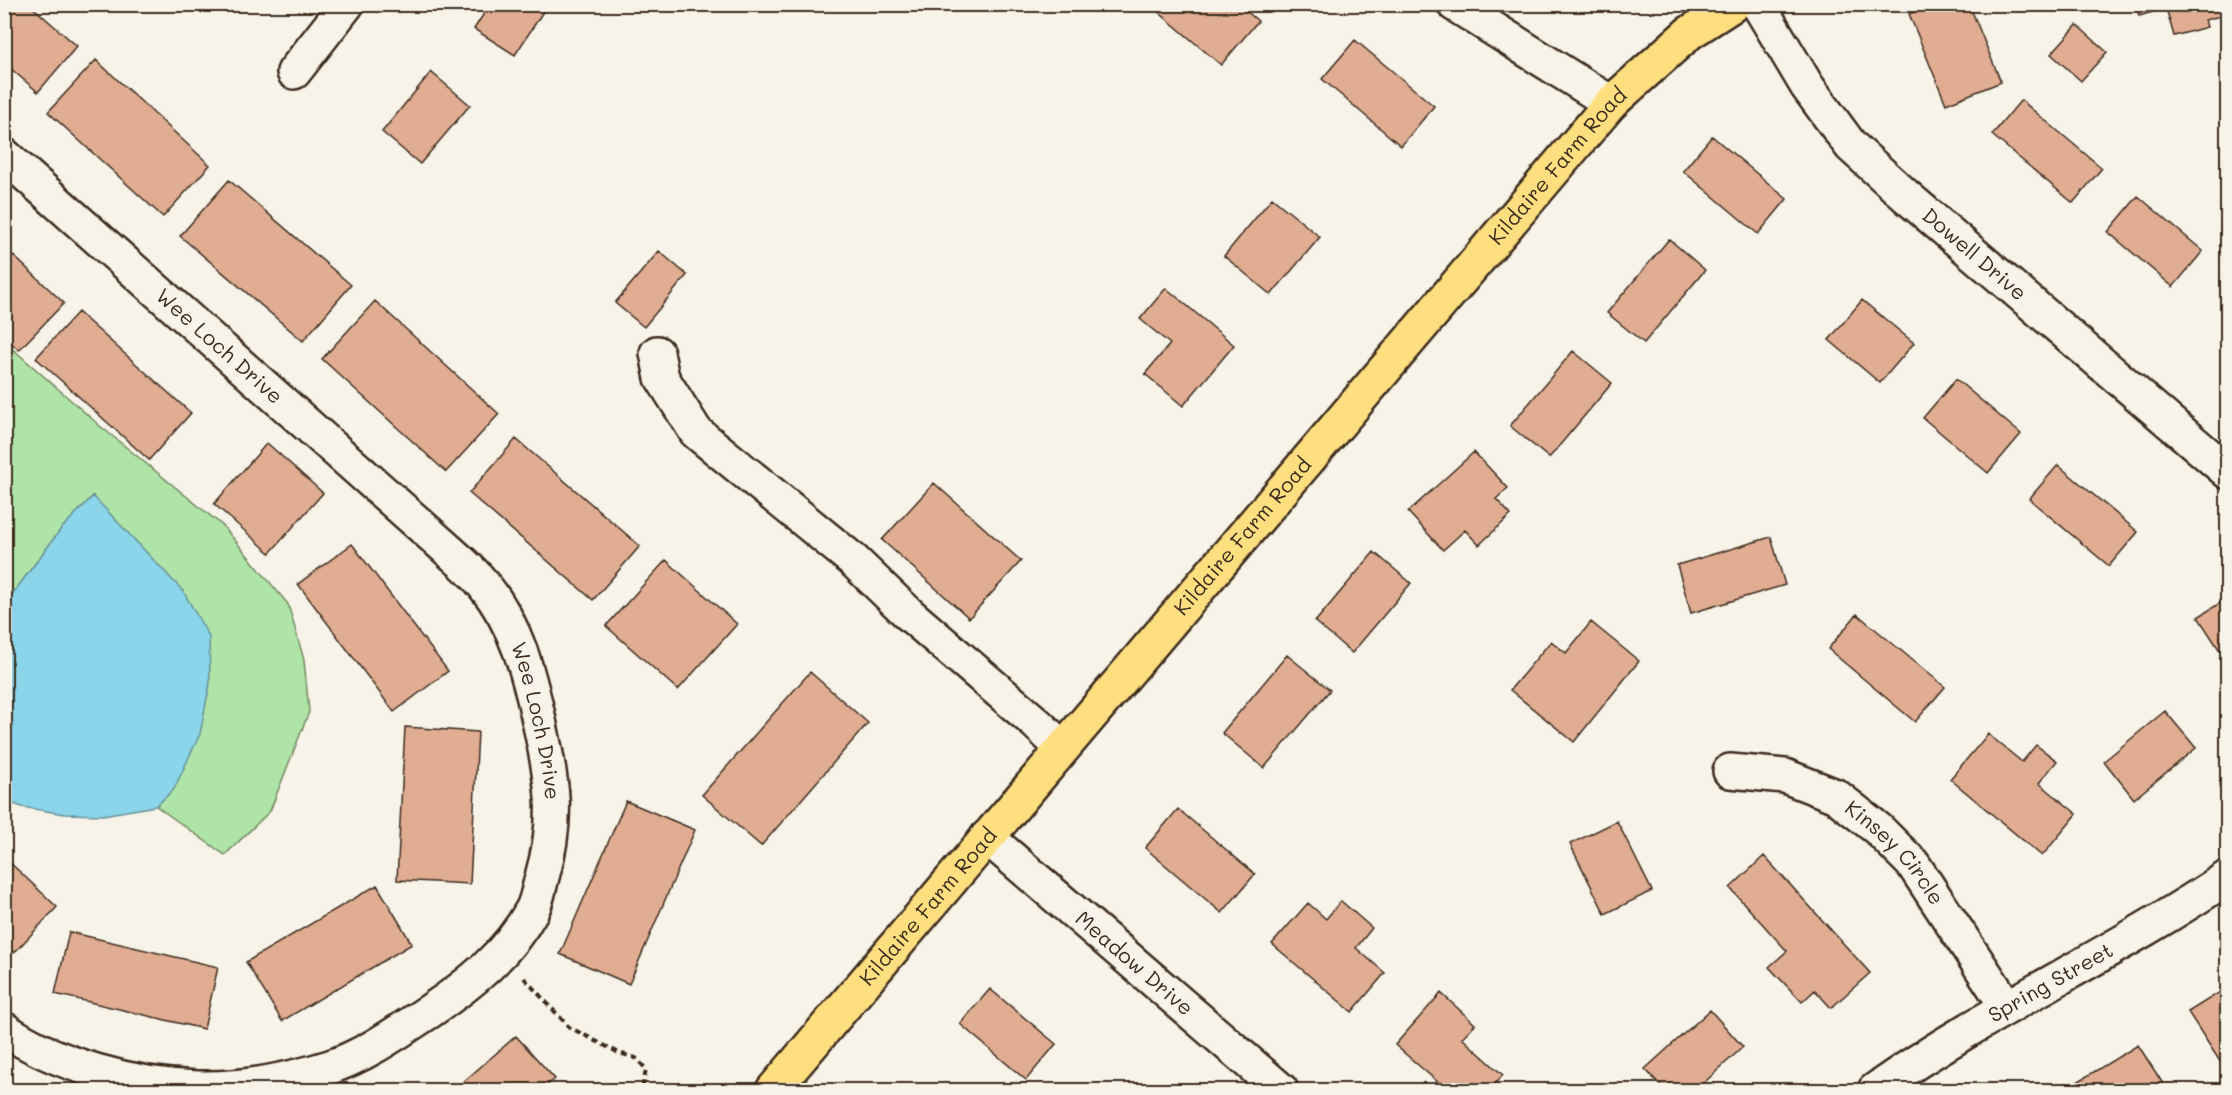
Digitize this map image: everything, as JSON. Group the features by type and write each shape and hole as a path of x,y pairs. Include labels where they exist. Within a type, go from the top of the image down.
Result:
{"main road":[{"name":"Kildaire Farm Road","path":"773,1090 1611,103 1689,33 1734,4"}],"street":[{"path":"294,72 347,4"},
{"path":"1454,4 1611,103"},
{"name":"Dowell Drive","path":"1758,4 1806,86 1851,146 1906,196 2228,472"},
{"name":"Wee Loch Drive","path":"4,155 447,549 482,583 502,609 528,669 548,763 554,810 551,847 533,909 485,971 460,991 386,1040 302,1083 199,1088 128,1079 73,1063 4,1029"},
{"path":"657,353 662,378 696,432 853,560 909,614 1062,748"},
{"name":"Kinsey Circle","path":"1730,771 1785,776 1836,796 1878,828 1913,864 2007,1007"},
{"name":"Meadow Drive","path":"987,837 1281,1090"},
{"name":"Spring Street","path":"1875,1090 2007,1007 2175,913 2228,877"}],"path":[{"path":"497,957 525,978 569,1027 619,1053 636,1058 646,1069 642,1090"}],"green space":[{"path":"5,342 100,426 223,526 288,604 304,660 309,712 270,811 225,855 156,806 174,789 93,496 61,529 5,604"}],"water":[{"path":"93,496 183,591 209,637 210,683 200,734 174,789 156,806 103,815 64,814 22,807 5,801 5,604 61,529"}],"building":[{"path":"4,4 29,4 77,46 38,92 4,63"},
{"path":"490,4 548,4 515,55 474,29"},
{"path":"1149,4 1238,4 1258,21 1221,65"},
{"path":"1933,4 1969,4 2001,82 1946,104 1909,14"},
{"path":"2136,4 2228,4 2228,14 2205,20 2207,27 2174,36 2166,8 2139,16"},
{"path":"2077,25 2107,52 2081,81 2051,54"},
{"path":"1355,40 1434,106 1401,146 1322,79"},
{"path":"96,60 210,165 163,217 48,112"},
{"path":"431,72 470,105 420,164 382,132"},
{"path":"2021,100 2102,168 2073,203 1992,135"},
{"path":"1712,136 1787,199 1758,234 1683,171"},
{"path":"229,180 351,285 303,341 180,236"},
{"path":"2138,196 2203,251 2173,287 2108,232"},
{"path":"1272,198 1320,237 1271,295 1224,256"},
{"path":"1669,239 1705,270 1644,343 1607,313"},
{"path":"4,247 64,303 19,350 4,336"},
{"path":"659,251 687,275 644,327 615,303"},
{"path":"1166,288 1234,345 1183,406 1145,374 1170,344 1140,319"},
{"path":"1862,300 1914,343 1880,383 1829,340"},
{"path":"375,301 499,414 446,472 322,359"},
{"path":"78,312 191,413 149,460 36,358"},
{"path":"1573,351 1612,383 1549,458 1510,426"},
{"path":"1956,379 2021,434 1988,473 1923,418"},
{"path":"516,439 640,546 593,600 469,493"},
{"path":"267,443 323,493 270,553 214,504"},
{"path":"1474,452 1508,488 1496,499 1511,515 1479,545 1465,530 1443,550 1408,512"},
{"path":"2058,465 2138,532 2109,566 2029,499"},
{"path":"934,483 1021,561 969,618 882,540"},
{"path":"1771,537 1785,585 1691,613 1677,565"},
{"path":"352,544 448,671 394,712 298,584"},
{"path":"1374,552 1411,583 1352,653 1315,622"},
{"path":"666,560 737,624 678,690 606,626"},
{"path":"2228,598 2228,663 2198,617"},
{"path":"1857,614 1945,687 1915,722 1828,649"},
{"path":"1591,622 1639,661 1574,742 1510,690 1551,641 1566,653"},
{"path":"1287,655 1330,690 1264,768 1222,733"},
{"path":"810,672 868,723 761,846 702,795"},
{"path":"2165,711 2196,748 2134,799 2104,761"},
{"path":"405,727 478,732 470,884 397,880"},
{"path":"1988,734 2022,762 2036,745 2057,761 2039,783 2077,814 2042,856 1950,779"},
{"path":"626,801 695,830 629,984 560,954"},
{"path":"1178,809 1255,874 1222,913 1145,848"},
{"path":"1617,821 1652,891 1605,914 1570,844"},
{"path":"1764,856 1870,973 1831,1008 1815,990 1802,1002 1769,967 1787,951 1730,888"},
{"path":"4,857 57,907 14,953 4,944"},
{"path":"377,885 412,944 282,1021 246,962"},
{"path":"1341,901 1372,928 1356,948 1385,973 1352,1012 1272,944 1308,903 1326,919"},
{"path":"69,932 218,967 204,1029 55,994"},
{"path":"2228,987 2228,1074 2188,1012"},
{"path":"990,989 1056,1044 1026,1080 960,1024"},
{"path":"1441,993 1475,1024 1462,1038 1503,1075 1489,1090 1447,1090 1395,1045"},
{"path":"1710,1010 1743,1047 1696,1090 1665,1090 1645,1069"},
{"path":"516,1036 555,1079 541,1090 454,1090"},
{"path":"2138,1045 2167,1090 2064,1090"}]}
